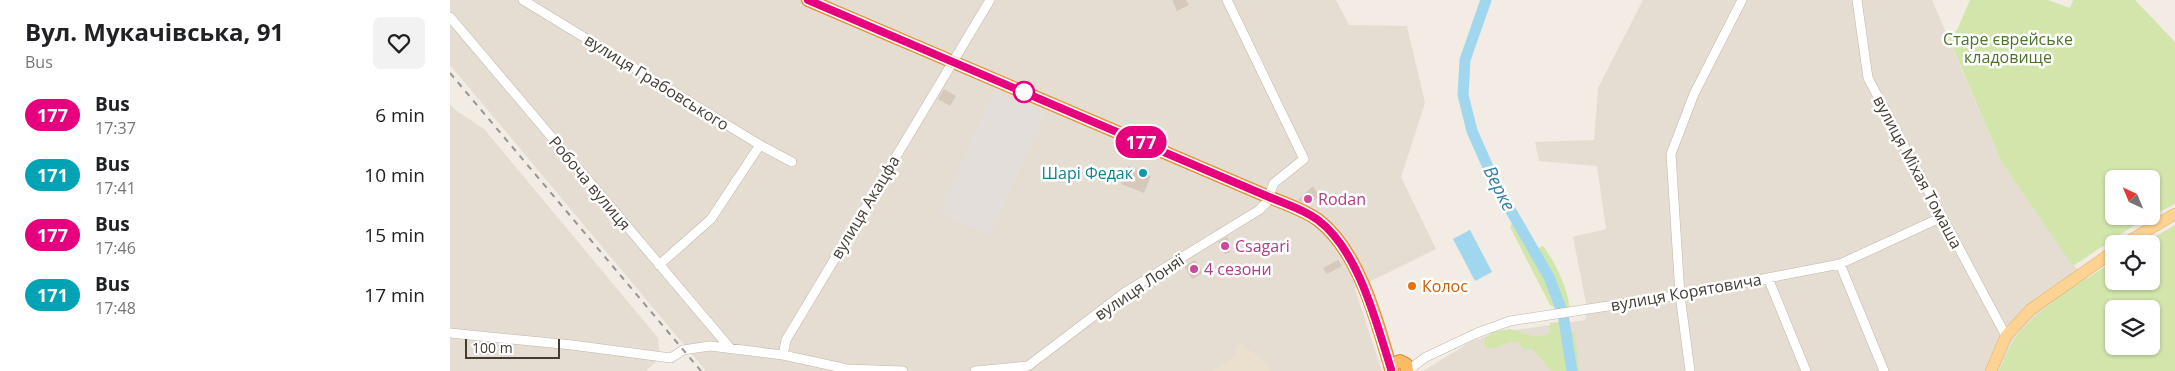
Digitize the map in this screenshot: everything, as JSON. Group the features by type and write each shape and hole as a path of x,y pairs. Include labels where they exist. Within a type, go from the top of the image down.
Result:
{"highway":[{"path":"808,0 1269,197 1317,220 1338,240 1356,271 1386,351 1400,367"}],"main road":[{"path":"2136,235 2175,214"},
{"path":"1991,371 2006,336 2030,310 2105,257"}],"street":[{"name":"вулиця Грабовського","path":"524,0 760,145 792,162"},
{"name":"вулиця Акацфа","path":"783,355 786,340 951,61 990,0"},
{"name":"вулиця Лоняї","path":"975,371 1032,368 1124,293 1259,210 1269,197 1274,183 1304,159 1227,0"},
{"path":"1690,371 1680,294 1671,154 1694,94 1742,0"},
{"name":"вулиця Міхая Томаша","path":"1857,0 1868,78 2006,336"},
{"name":"Робоча вулиця","path":"450,17 730,348"},
{"path":"659,265 711,219 760,145"},
{"name":"вулиця Корятовича","path":"1400,367 1477,333 1510,321 1680,294 1840,264 1942,217"},
{"path":"1840,264 1884,371"},
{"path":"1768,278 1806,371"},
{"path":"450,333 572,345 671,358 683,350 710,346 783,355 846,370 903,371"}],"shaded area":[{"path":"450,0 1336,0 1349,25 1407,26 1425,103 1401,177 1436,249 1355,289 1382,371 706,371 450,65"},
{"path":"1643,0 1932,0 2001,161 2073,265 2087,278 2036,316 2012,342 1999,371 1423,371 1470,342 1495,333 1585,320 1587,308 1573,237 1606,229 1597,166 1539,161 1535,142 1594,140 1598,88"},
{"path":"994,91 1046,113 990,236 939,213"},
{"path":"450,104 454,109 484,129 658,338 660,358 646,371 450,371"},
{"path":"1240,343 1267,363 1270,371 1212,371 1236,355 1235,348"}],"green space":[{"name":"Старе єврейське кладовище","path":"1970,0 2048,0 2070,8 2073,0 2135,0 2175,42 2175,204 2160,212 2160,170 2105,170 2105,225 2134,225 2120,235 2105,235 2105,245 2073,266 2001,161 1948,36 1957,30"},
{"path":"1512,223 1532,252 1543,246 1548,253 1563,283 1570,308 1558,310 1550,305 1510,227"},
{"path":"2175,225 2175,371 1999,371 2012,343 2021,331 2044,309 2105,267 2105,290 2160,290 2160,235 2158,235"},
{"path":"1559,322 1564,329 1575,333 1579,371 1551,371 1533,349 1525,350 1518,342 1510,342 1493,348 1488,348 1484,343 1485,338 1493,332 1510,329 1537,337 1550,333 1550,323"}],"water":[{"path":"1470,230 1492,272 1475,281 1453,239"}],"building":[{"path":"1172,0 1186,0 1189,5 1177,11"},
{"path":"944,89 956,96 950,106 938,99"},
{"path":"1128,166 1151,176 1144,193 1121,184"},
{"name":"Rodan","path":"1313,186 1319,196 1310,205 1298,200"},
{"name":"Csagari","path":"1227,237 1231,245 1227,247 1230,252 1225,254 1218,242"},
{"name":"4 сезони","path":"1195,260 1203,273 1192,279 1184,266"},
{"path":"1338,260 1342,266 1327,274 1323,268"}],"waterway":[{"name":"Верке","path":"1486,0 1465,60 1463,95 1472,131 1496,185 1549,277 1563,314 1572,371"}],"railway":[{"path":"450,73 701,371"}],"bus line":[{"name":"177","path":"808,0 1305,212 1329,230 1338,240 1349,258 1362,285 1385,347 1391,369"}],"place":[{"name":"Шарі Федак","path":"1143,173"},
{"name":"Rodan","path":"1308,199"},
{"name":"Csagari","path":"1225,246"},
{"name":"4 сезони","path":"1194,269"},
{"name":"Колос","path":"1412,286"}]}
